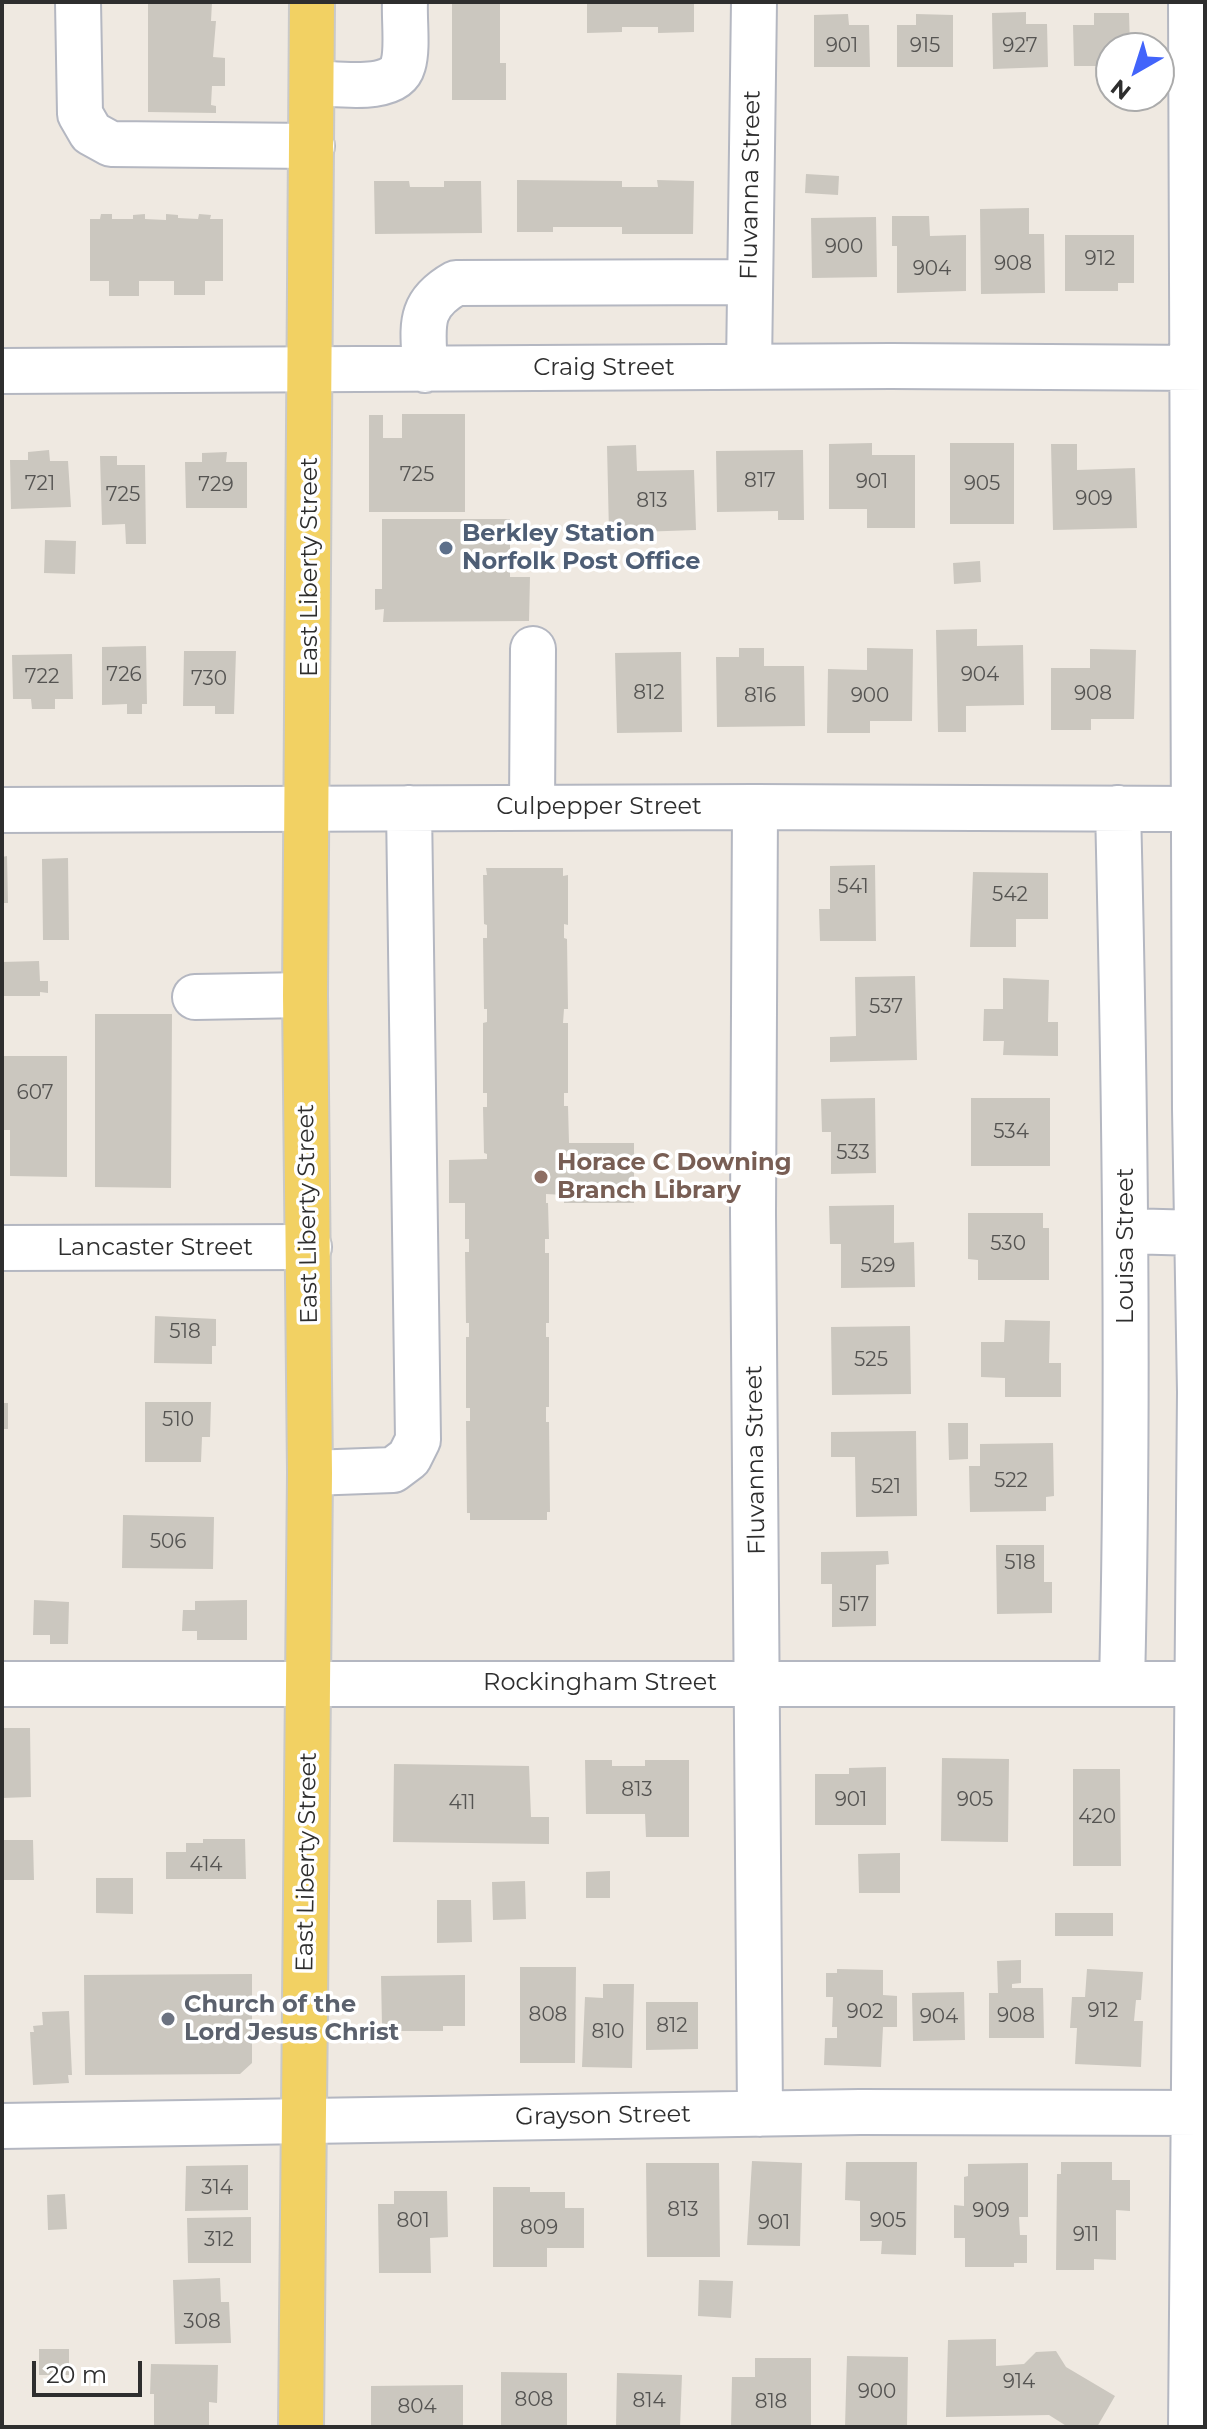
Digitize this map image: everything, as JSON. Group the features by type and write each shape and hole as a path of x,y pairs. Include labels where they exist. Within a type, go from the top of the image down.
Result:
{"main road":[{"name":"East Liberty Street","path":"301,2427 310,1473 305,995 312,2"}],"street":[{"path":"78,2 80,114 91,133 111,144 312,146"},
{"path":"312,83 383,84 397,76 403,65 405,2"},
{"name":"Fluvanna Street","path":"749,367 754,2"},
{"path":"1191,2 1199,368 1195,809 1200,1392 1200,2113 1191,2427"},
{"path":"425,370 424,320 427,308 439,293 456,283 750,282"},
{"name":"Craig Street","path":"2,371 1199,368"},
{"path":"532,808 533,649"},
{"name":"Fluvanna Street","path":"755,807 753,1213 760,2114"},
{"path":"310,1473 393,1470 409,1458 418,1440 409,808"},
{"name":"Louisa Street","path":"1118,808 1126,1231 1126,1525 1122,1684"},
{"name":"Culpepper Street","path":"2,810 1195,809"},
{"path":"195,997 305,995"},
{"path":"1126,1231 1198,1233"},
{"name":"Lancaster Street","path":"2,1248 309,1247"},
{"name":"Rockingham Street","path":"2,1684 1198,1684"},
{"name":"Grayson Street","path":"2,2126 760,2114 1200,2113"}],"building":[{"path":"148,2 212,2 211,21 216,21 213,57 225,58 225,86 212,86 211,105 216,106 216,113 148,112"},
{"path":"452,2 500,2 500,63 506,63 506,100 452,100"},
{"path":"587,2 694,2 694,32 658,33 658,27 622,27 622,32 587,33"},
{"path":"1026,12 1026,24 1047,24 1048,67 993,69 992,13"},
{"path":"1094,13 1129,13 1130,32 1095,32 1095,66 1074,66 1073,25 1094,25"},
{"path":"848,14 849,25 869,25 870,67 814,67 814,15"},
{"path":"916,14 953,15 953,67 897,67 897,25 916,25"},
{"path":"806,174 839,176 838,195 805,193"},
{"path":"517,180 622,181 622,187 658,187 657,180 694,181 693,234 622,234 622,227 553,227 553,232 517,232"},
{"path":"374,181 409,181 410,187 444,187 444,181 481,181 482,233 375,234"},
{"path":"1029,208 1029,234 1044,234 1045,293 981,294 980,209"},
{"path":"101,214 112,214 112,219 133,219 133,215 145,214 145,219 166,220 166,214 198,219 199,214 211,215 210,219 223,219 223,281 205,281 205,295 174,295 174,281 139,281 139,296 109,296 109,281 90,281 90,219 100,219"},
{"path":"892,216 929,216 930,236 966,235 966,291 897,293 897,246 892,246"},
{"path":"876,217 877,277 812,278 811,218"},
{"path":"1065,235 1134,235 1134,283 1118,283 1118,291 1065,291"},
{"path":"402,414 465,414 465,512 369,512 369,415 383,415 383,438 402,438"},
{"path":"872,443 872,455 915,455 915,528 867,528 867,509 829,509 829,444"},
{"path":"950,443 1014,443 1014,524 950,524"},
{"path":"1051,444 1077,444 1077,470 1135,468 1137,528 1053,530"},
{"path":"636,445 637,471 694,470 696,530 609,533 607,446"},
{"path":"49,450 50,461 68,461 71,507 11,509 10,460 28,460 28,452"},
{"path":"803,450 804,520 778,520 778,511 717,512 716,451"},
{"path":"227,452 226,462 247,462 247,508 186,508 185,462 202,462 202,453"},
{"path":"100,456 117,456 117,465 145,465 146,544 126,544 125,524 102,525"},
{"name":"Berkley Station Norfolk Post Office","path":"382,519 510,519 510,577 530,577 529,621 383,622 384,609 375,610 375,589 382,589"},
{"path":"45,540 76,541 75,574 44,573"},
{"path":"980,561 981,582 954,584 953,563"},
{"path":"977,629 977,646 1023,645 1024,705 966,706 966,732 938,732 936,630"},
{"path":"146,646 147,704 142,704 142,714 127,714 127,704 102,705 102,647"},
{"path":"739,648 764,648 764,666 804,666 805,726 717,727 716,657 739,657"},
{"path":"867,648 913,649 912,721 870,721 870,733 827,733 828,669 867,670"},
{"path":"1090,649 1136,650 1134,719 1091,719 1091,730 1051,730 1051,668 1090,668"},
{"path":"184,651 236,651 234,714 215,714 215,706 183,706"},
{"path":"681,652 682,732 617,733 615,653"},
{"path":"72,654 73,699 55,699 55,709 32,709 31,699 13,699 12,655"},
{"path":"7,856 8,903 2,903 2,857"},
{"path":"68,858 69,940 43,940 42,859"},
{"path":"875,865 876,941 820,941 819,909 830,909 830,866"},
{"name":"Horace C Downing Branch Library","path":"486,868 563,868 563,876 568,875 568,925 564,924 564,938 567,939 568,1009 564,1009 563,1023 568,1023 568,1093 564,1093 564,1106 568,1106 569,1143 634,1143 634,1203 564,1203 564,1195 546,1194 549,1407 546,1407 546,1422 549,1422 550,1512 547,1512 547,1520 470,1520 470,1513 467,1513 466,1421 470,1421 470,1408 466,1408 466,1337 469,1337 469,1323 466,1323 465,1252 469,1252 469,1239 465,1239 465,1203 449,1203 449,1160 487,1159 484,1153 483,1107 487,1107 487,1093 483,1093 483,1023 487,1022 483,938 487,938 483,875 487,875"},
{"path":"973,872 1048,873 1048,919 1016,919 1016,947 970,947"},
{"path":"39,961 40,981 48,981 48,993 40,992 40,996 2,996 2,962"},
{"path":"915,976 917,1060 830,1062 830,1037 856,1036 855,977"},
{"path":"1003,978 1049,980 1048,1022 1058,1022 1058,1056 1003,1055 1004,1041 983,1041 984,1009 1003,1009"},
{"path":"95,1014 172,1014 171,1188 95,1187"},
{"path":"2,1056 67,1056 67,1177 10,1176 10,1130 2,1130"},
{"path":"875,1098 876,1173 831,1174 831,1132 822,1132 821,1099"},
{"path":"971,1098 1050,1098 1050,1166 971,1166"},
{"path":"894,1205 894,1243 914,1242 915,1287 841,1288 841,1244 830,1244 829,1206"},
{"path":"968,1213 1043,1213 1043,1228 1049,1228 1049,1280 978,1280 978,1260 968,1259"},
{"path":"155,1316 216,1319 212,1364 154,1363"},
{"path":"1005,1320 1050,1321 1049,1363 1061,1363 1061,1397 1005,1397 1005,1378 981,1377 981,1342 1004,1342"},
{"path":"910,1326 911,1394 832,1395 831,1327"},
{"path":"145,1402 211,1402 210,1437 202,1437 201,1462 145,1462"},
{"path":"2,1403 8,1403 8,1429 2,1429"},
{"path":"948,1423 968,1423 968,1459 949,1460"},
{"path":"916,1431 917,1516 856,1517 855,1457 831,1457 831,1432"},
{"path":"1053,1443 1054,1496 1046,1497 1046,1511 970,1512 969,1466 980,1466 980,1444"},
{"path":"123,1515 214,1517 213,1569 122,1568"},
{"path":"996,1545 1044,1545 1044,1582 1052,1582 1052,1613 997,1614"},
{"path":"888,1551 889,1564 876,1565 876,1626 832,1627 832,1584 821,1584 821,1552"},
{"path":"34,1600 69,1602 68,1644 50,1644 50,1635 33,1635"},
{"path":"247,1600 247,1640 197,1640 197,1631 182,1631 183,1610 195,1610 195,1601"},
{"path":"2,1728 30,1728 31,1797 2,1798"},
{"path":"942,1758 1009,1759 1008,1842 941,1841"},
{"path":"585,1760 612,1760 612,1766 645,1766 645,1760 689,1760 689,1837 646,1837 645,1814 586,1814"},
{"path":"394,1764 529,1766 531,1817 549,1817 549,1844 393,1842"},
{"path":"886,1767 886,1825 815,1825 815,1774 849,1774 849,1768"},
{"path":"1073,1769 1120,1769 1121,1866 1073,1866"},
{"path":"203,1839 245,1839 246,1879 166,1879 166,1852 186,1852 186,1843 203,1843"},
{"path":"2,1840 33,1840 34,1880 2,1880"},
{"path":"900,1853 900,1893 859,1893 858,1854"},
{"path":"610,1871 610,1898 586,1898 586,1872"},
{"path":"96,1878 133,1878 133,1914 96,1913"},
{"path":"525,1881 526,1919 493,1920 492,1882"},
{"path":"437,1900 471,1900 472,1942 437,1943"},
{"path":"1055,1913 1113,1913 1113,1936 1055,1936"},
{"path":"1021,1960 1021,1983 1012,1984 1012,1988 1043,1988 1044,2038 989,2038 989,1993 998,1993 997,1961"},
{"path":"520,1967 576,1967 575,2063 520,2063"},
{"path":"837,1969 883,1970 883,1995 897,1996 897,2027 883,2027 881,2067 824,2065 825,2038 837,2038 837,2027 832,2027 833,1997 826,1997 826,1973 837,1973"},
{"path":"1087,1969 1143,1972 1141,2000 1136,2000 1134,2021 1143,2021 1141,2067 1075,2064 1077,2028 1070,2028 1072,1997 1085,1997"},
{"name":"Church of the Lord Jesus Christ","path":"252,1974 252,2063 240,2074 85,2075 84,1975"},
{"path":"465,1975 465,2026 443,2026 443,2031 399,2031 399,2026 382,2026 381,1976"},
{"path":"603,1984 634,1984 632,2068 582,2067 585,1997 603,1998"},
{"path":"964,1992 965,2040 913,2041 912,1993"},
{"path":"646,2002 698,2002 698,2049 646,2050"},
{"path":"69,2011 72,2075 68,2075 69,2083 33,2085 30,2032 34,2032 33,2026 43,2025 42,2012"},
{"path":"752,2161 802,2163 800,2246 747,2245"},
{"path":"846,2162 917,2162 916,2255 881,2254 882,2241 860,2241 860,2201 845,2200"},
{"path":"1061,2162 1112,2162 1112,2180 1130,2180 1130,2211 1116,2210 1116,2260 1094,2259 1094,2270 1056,2270 1057,2174 1061,2174"},
{"path":"646,2163 719,2163 720,2257 647,2257"},
{"path":"1028,2163 1028,2217 1019,2217 1020,2235 1027,2235 1027,2263 1014,2263 1014,2267 965,2267 965,2238 954,2238 954,2205 964,2206 964,2177 968,2176 968,2164"},
{"path":"248,2165 248,2210 185,2211 186,2166"},
{"path":"493,2187 530,2187 530,2192 565,2192 565,2208 584,2208 584,2248 547,2248 547,2267 493,2267"},
{"path":"394,2191 447,2191 448,2237 430,2238 431,2273 379,2273 378,2204 394,2204"},
{"path":"65,2194 67,2229 48,2230 47,2195"},
{"path":"251,2217 251,2263 188,2263 187,2218"},
{"path":"220,2278 221,2302 229,2302 231,2343 175,2344 173,2280"},
{"path":"699,2280 733,2281 731,2318 698,2316"},
{"path":"996,2339 996,2366 1024,2364 1036,2352 1056,2351 1066,2367 1115,2396 1097,2427 1068,2427 1049,2415 946,2417 948,2340"},
{"path":"39,2349 69,2349 69,2375 39,2375"},
{"path":"847,2356 908,2357 907,2427 845,2427"},
{"path":"755,2358 811,2358 811,2427 731,2427 732,2377 755,2377"},
{"path":"151,2364 218,2365 217,2403 209,2402 209,2427 154,2426 154,2394 150,2394"},
{"path":"501,2372 567,2373 567,2427 501,2427"},
{"path":"617,2373 682,2375 680,2427 616,2427"},
{"path":"463,2385 463,2427 371,2427 371,2386"}],"place":[{"name":"Berkley Station Norfolk Post Office","path":"446,548"},
{"name":"Horace C Downing Branch Library","path":"541,1177"},
{"name":"Church of the Lord Jesus Christ","path":"168,2019"}]}
